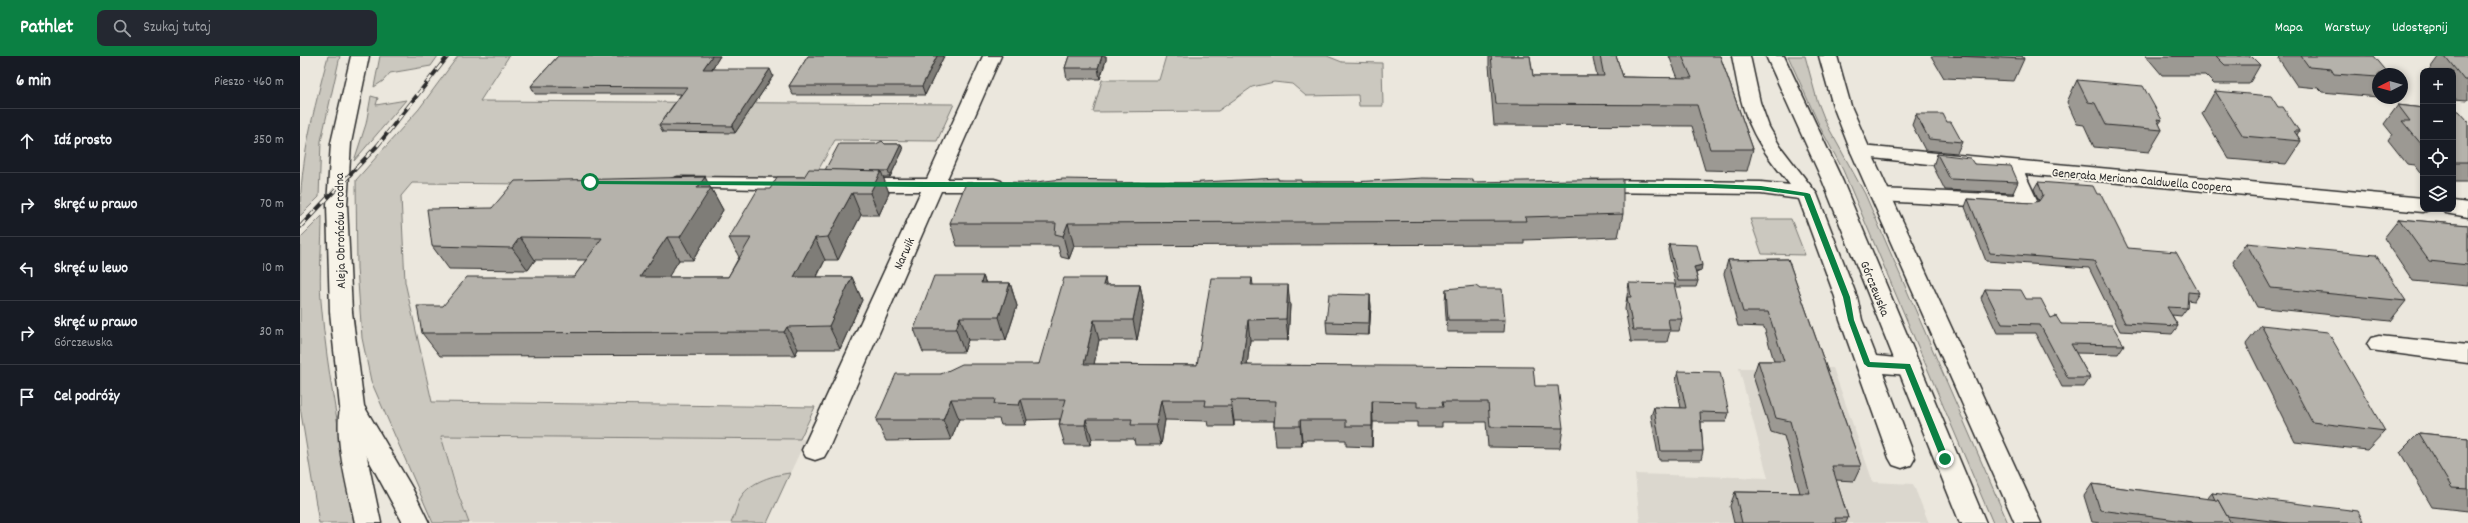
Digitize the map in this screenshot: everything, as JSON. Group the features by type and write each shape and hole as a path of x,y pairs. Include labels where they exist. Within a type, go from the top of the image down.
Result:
{"main road":[{"name":"Aleja Obrońców Grodna","path":"360,56 340,143 337,205 341,312 352,408 351,438 368,523"},
{"name":"Narwik","path":"815,450 992,56"},
{"path":"1741,56 1751,102 1760,126 1772,148 1807,194 1846,297 1851,320 1902,458"},
{"name":"Górczewska","path":"1775,56 1833,182 1973,523"},
{"path":"1828,56 1842,106 1861,152 2028,523"},
{"name":"Generała Meriana Caldwella Coopera","path":"1861,152 2420,206"},
{"path":"1880,195 2028,202 2012,167"},
{"path":"661,183 1014,186"},
{"path":"1576,186 1761,188 1807,194"},
{"path":"2456,208 2468,210"},
{"path":"2379,344 2468,354"},
{"path":"1868,364 1908,366"},
{"path":"352,408 403,496 416,523"}],"shaded area":[{"path":"328,56 340,56 321,141 319,197 300,216 302,175 305,155 313,115"},
{"path":"380,56 438,56 431,66 390,73 383,81 374,87"},
{"path":"458,56 509,56 480,101 954,104 937,141 835,140 812,181 646,185 412,183 401,196 405,282 432,402 815,407 800,439 441,436 456,488 469,523 433,523 371,381 362,338 357,268 356,180 419,109"},
{"path":"1166,56 1327,56 1342,62 1382,63 1383,106 1359,106 1358,95 1306,96 1292,84 1274,82 1252,87 1218,111 1093,112 1102,80 1159,80"},
{"path":"1788,56 1805,56 1817,100 1826,123 1865,194 2008,523 1993,523 1843,170 1821,129"},
{"path":"371,96 378,98 376,105 406,100 354,161 366,124"},
{"path":"322,216 320,290 327,357 355,523 319,523 300,407 300,238"},
{"path":"1750,219 1791,219 1805,255 1762,254"},
{"path":"1739,368 1833,368 1873,482 1913,484 1929,523 1640,523 1635,474 1768,478"},
{"path":"440,436 806,439 767,523 469,523"},
{"path":"790,473 767,523 731,523 741,497 745,491 770,477"}],"building":[{"path":"558,56 712,56 703,69 770,69 732,126 659,125 687,87 531,86"},
{"path":"808,56 937,56 922,86 789,86"},
{"path":"1069,56 1102,56 1098,68 1065,68"},
{"path":"1491,56 1530,56 1533,76 1604,76 1600,56 1616,56 1623,77 1692,78 1682,56 1720,56 1753,149 1710,149 1697,105 1496,104"},
{"path":"1953,56 2022,56 2024,59"},
{"path":"2216,56 2251,56 2260,65 2225,65"},
{"path":"2301,56 2374,56 2384,68 2372,68 2372,77 2334,74 2331,69 2309,67"},
{"path":"2445,56 2468,56 2468,80 2464,80"},
{"path":"2077,80 2143,86 2162,120 2157,119 2162,130 2106,125 2095,103 2088,102"},
{"path":"2215,91 2271,96 2278,107 2283,107 2299,131 2294,131 2301,141 2243,136"},
{"path":"2398,105 2420,108 2420,143 2402,121 2410,121"},
{"path":"2456,110 2459,111 2468,121 2468,162 2456,162"},
{"path":"1916,114 1943,114 1947,122 1951,122 1962,142 1929,139"},
{"path":"882,141 885,144 901,144 888,171 825,170 839,144 876,144"},
{"path":"1937,154 1970,158 1974,164 2011,166 2018,182 1950,179"},
{"path":"809,169 881,171 870,193 852,193 828,237 815,238 794,277 852,277 829,326 787,327 784,332 422,333 417,306 443,306 467,277 574,277 602,238 520,237 512,248 432,246 427,209 492,208 515,181 705,177 697,188 711,188 680,237 667,237 640,277 728,277 751,238 729,238 758,189 770,189 777,177 804,177"},
{"path":"1278,178 1278,180 1301,180 1301,182 1352,182 1423,178 1473,179 1473,182 1623,179 1623,214 1525,217 1526,221 1068,223 1063,236 1055,234 1056,223 950,223 966,183 1036,182 1063,179 1117,180 1116,183 1185,183"},
{"path":"2038,182 2093,186 2097,194 2101,194 2128,248 2176,252 2199,293 2188,292 2187,308 2167,307 2178,326 2125,323 2094,261 1990,253 1968,199 2032,203 2039,201 2043,195"},
{"path":"2399,219 2468,225 2468,265 2429,261"},
{"path":"2246,243 2376,255 2406,301 2271,288"},
{"path":"1669,244 1697,245 1702,265 1694,267 1698,281 1678,281"},
{"path":"1788,259 1861,466 1832,466 1848,518 1835,518 1836,523 1742,523 1735,492 1810,493 1790,421 1776,418 1758,361 1784,361 1768,312 1743,312 1728,260"},
{"path":"934,276 983,276 981,283 1010,283 999,317 960,317 956,329 914,329"},
{"path":"1064,278 1105,278 1103,285 1140,285 1133,320 1094,320 1084,364 1197,365 1211,278 1252,278 1251,285 1288,285 1286,319 1248,320 1242,365 1533,367 1535,386 1558,386 1563,428 1490,427 1488,402 1442,402 1443,407 1417,407 1417,402 1372,401 1372,426 1346,426 1346,420 1300,420 1300,426 1274,426 1276,401 1231,400 1231,406 1205,406 1206,400 1161,400 1156,425 1131,425 1132,419 1086,419 1085,425 1059,425 1066,399 1021,399 1019,405 994,404 995,399 951,399 943,420 876,420 896,374 941,374 962,364 1039,364"},
{"path":"1629,283 1674,284 1682,319 1668,319 1670,330 1633,330 1627,297 1631,297"},
{"path":"1476,286 1480,289 1502,289 1505,320 1448,320 1446,289"},
{"path":"1985,289 2021,290 2026,299 2041,299 2051,318 2056,316 2061,324 2112,325 2124,345 2071,344 2090,378 2068,378 2040,325 2002,324"},
{"path":"1329,294 1370,295 1369,323 1326,322"},
{"path":"2261,325 2328,332 2385,431 2312,422"},
{"path":"1678,371 1720,372 1729,413 1700,412 1703,451 1661,451 1654,407 1686,408"},
{"path":"2419,433 2468,438 2468,489 2452,488"},
{"path":"2092,484 2218,500 2231,523 2193,523 2100,510"},
{"path":"2212,493 2358,511 2364,523 2289,523 2227,516 2218,500 2215,500"}],"railway":[{"path":"300,227 378,145 448,56"}],"route":[{"path":"590,182 922,185 1711,186 1761,188 1807,194 1846,297 1851,320 1868,364 1879,366 1908,366 1945,459"}]}
